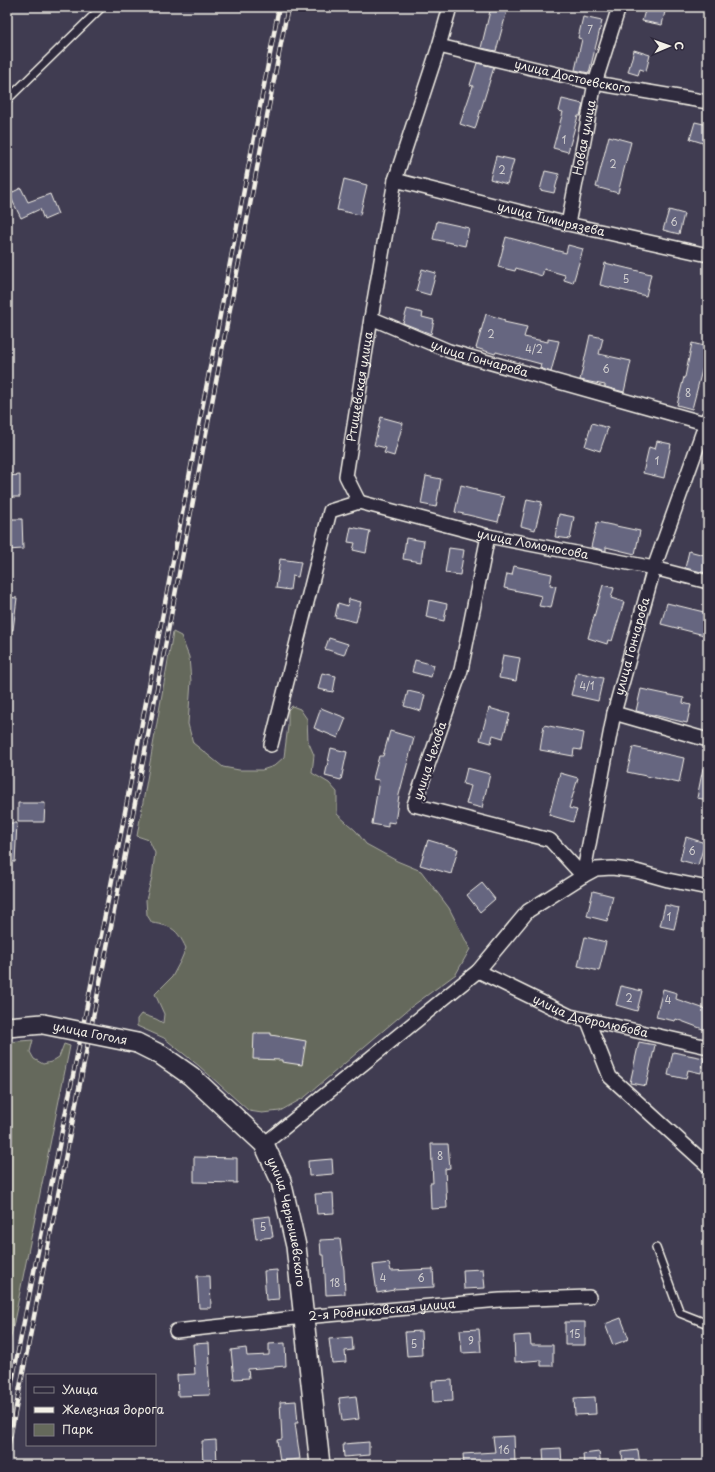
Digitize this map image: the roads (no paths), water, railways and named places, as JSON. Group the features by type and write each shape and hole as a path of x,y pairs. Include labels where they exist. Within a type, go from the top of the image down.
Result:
{"street":[{"name":"Ртищевская улица","path":"359,502 346,476 395,180 439,46 450,7"},
{"name":"Новая улица","path":"568,224 595,83 619,7"},
{"name":"улица Достоевского","path":"439,46 595,83 708,102"},
{"name":"улица Тимирязева","path":"395,180 568,224 708,254"},
{"name":"улица Гончарова","path":"371,318 449,351 707,421 654,568 614,713 583,876"},
{"name":"улица Ломоносова","path":"359,502 488,536 654,568 708,582"},
{"path":"271,745 330,511 359,502"},
{"name":"улица Чехова","path":"488,536 461,670 414,805 550,840 583,876"},
{"path":"614,713 708,740"},
{"path":"264,1144 478,971 528,911 583,876 596,869 612,868 636,871 668,880 708,888"},
{"name":"улица Добролюбова","path":"478,971 570,1016 708,1047"},
{"path":"588,1021 610,1076 708,1166"},
{"name":"улица Гоголя","path":"7,1026 43,1024 137,1044"},
{"name":"улица Чернышевского","path":"137,1044 161,1055 191,1076 264,1144 281,1181 296,1246 320,1465"},
{"name":"2-я Родниковская улица","path":"176,1331 304,1317 500,1300 589,1297"}],"lane":[{"path":"7,100 102,7"},
{"path":"656,1248 680,1313 708,1324"}],"railway":[{"path":"7,1407 111,885 279,7"},
{"path":"7,1453 119,886 288,7"}]}
